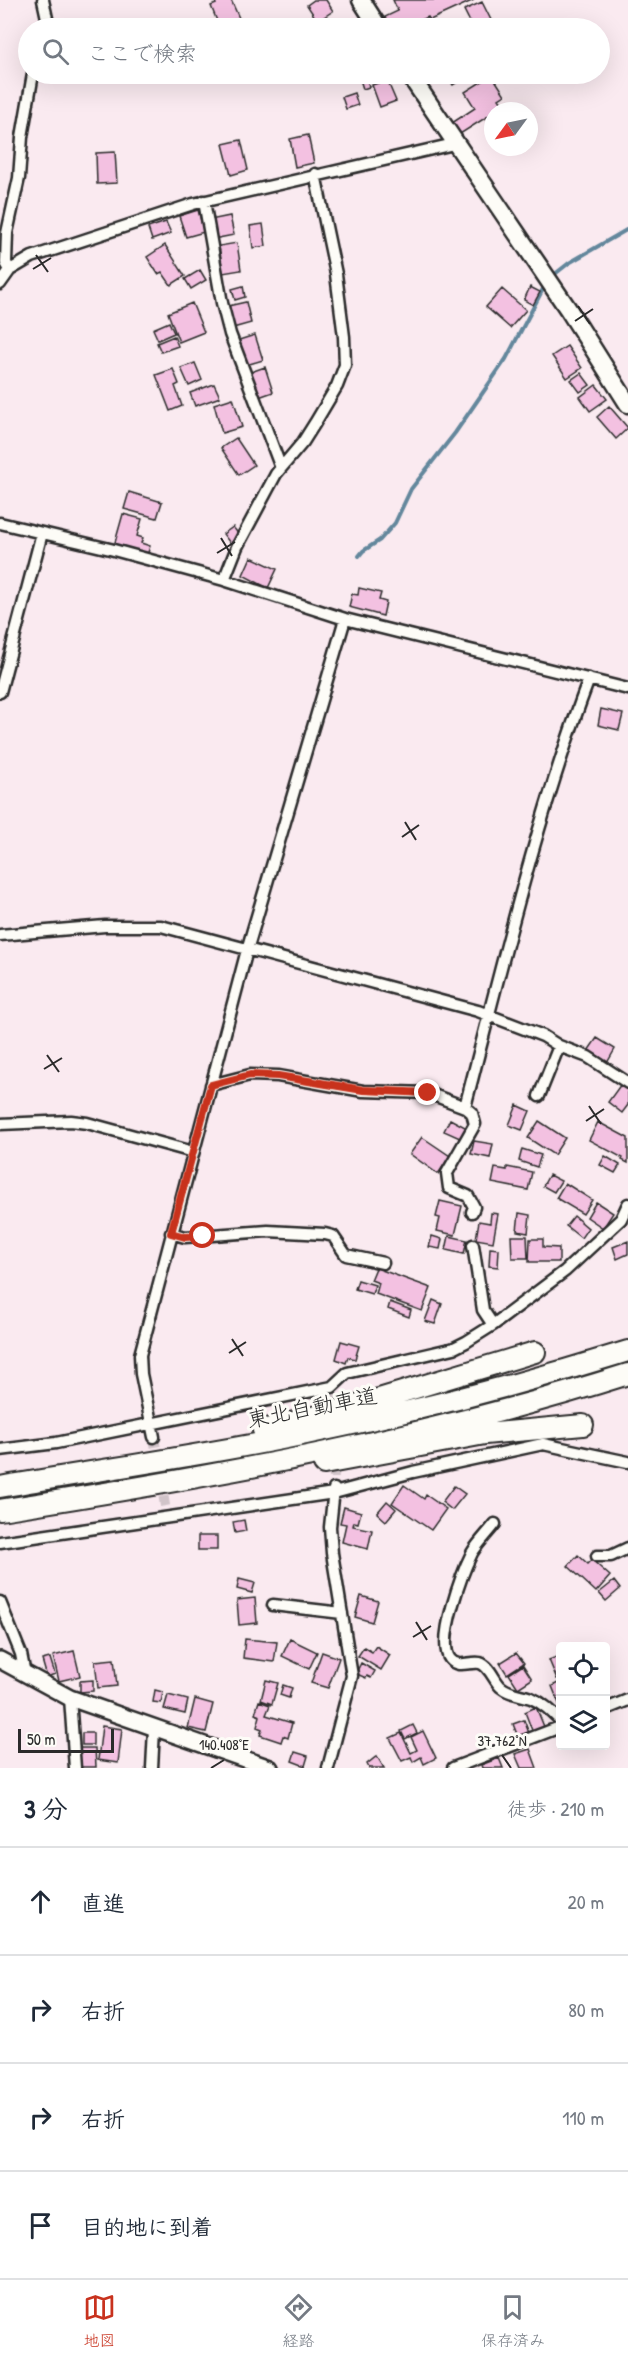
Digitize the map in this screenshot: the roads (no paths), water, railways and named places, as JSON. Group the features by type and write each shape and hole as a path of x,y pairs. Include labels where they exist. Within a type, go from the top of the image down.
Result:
{"highway":[{"name":"東北自動車道","path":"0,1487 353,1424 561,1372 628,1351"},
{"path":"106,1469 359,1405 535,1352"},
{"name":"東北自動車道","path":"0,1510 137,1489 257,1466 477,1417 628,1374"},
{"path":"137,1489 258,1477 485,1434 582,1425"}],"main road":[{"path":"361,0 373,18"},
{"path":"415,84 454,144 625,392"}],"street":[{"path":"43,0 47,18"},
{"path":"10,270 6,263 7,233 19,177 22,136 31,84"},
{"path":"0,284 10,270 32,257 204,201 454,144"},
{"path":"224,580 237,547 281,468 303,442 315,423 337,386 345,365 336,274 315,174"},
{"path":"204,201 222,303 230,334 281,468"},
{"path":"0,523 224,580 345,619 628,689"},
{"path":"0,692 42,533"},
{"path":"154,1437 141,1374 140,1355 247,950 345,619"},
{"path":"465,1107 546,810 570,730 589,679"},
{"path":"0,935 143,924 161,926 489,1015 588,1057 628,1083"},
{"path":"539,1096 559,1046"},
{"path":"211,1085 250,1075 278,1076 363,1090 428,1093 465,1107 472,1113 476,1125 447,1173 447,1182 449,1188 468,1197 474,1207 472,1212"},
{"path":"0,1124 61,1121 87,1123 193,1152"},
{"path":"0,1450 56,1443 333,1390 347,1373 454,1348 494,1325 565,1271 625,1219 628,1204"},
{"path":"171,1233 185,1237 268,1231 325,1234 333,1236 346,1255 383,1263"},
{"path":"473,1245 483,1310 494,1325"},
{"path":"0,1542 334,1490 543,1444 628,1462"},
{"path":"328,1768 352,1676 332,1553 330,1527 334,1490"},
{"path":"495,1524 472,1554 452,1604 447,1652 451,1660 460,1664 484,1665 500,1686 511,1694 529,1698 545,1706 556,1716"},
{"path":"597,1556 611,1556 628,1548"},
{"path":"0,1602 21,1654 25,1674"},
{"path":"273,1605 342,1613"},
{"path":"0,1660 70,1698 270,1768"},
{"path":"70,1698 75,1768"},
{"path":"610,1707 628,1700"},
{"path":"152,1768 154,1729"},
{"path":"453,1768 470,1764 556,1729"}],"waterway":[{"path":"555,274 569,263 628,229"},
{"path":"359,556 380,540 395,523 411,489 455,433 506,359 543,289"}],"tunnel":[{"path":"333,1393 334,1487"},
{"path":"154,1437 167,1518"}]}
